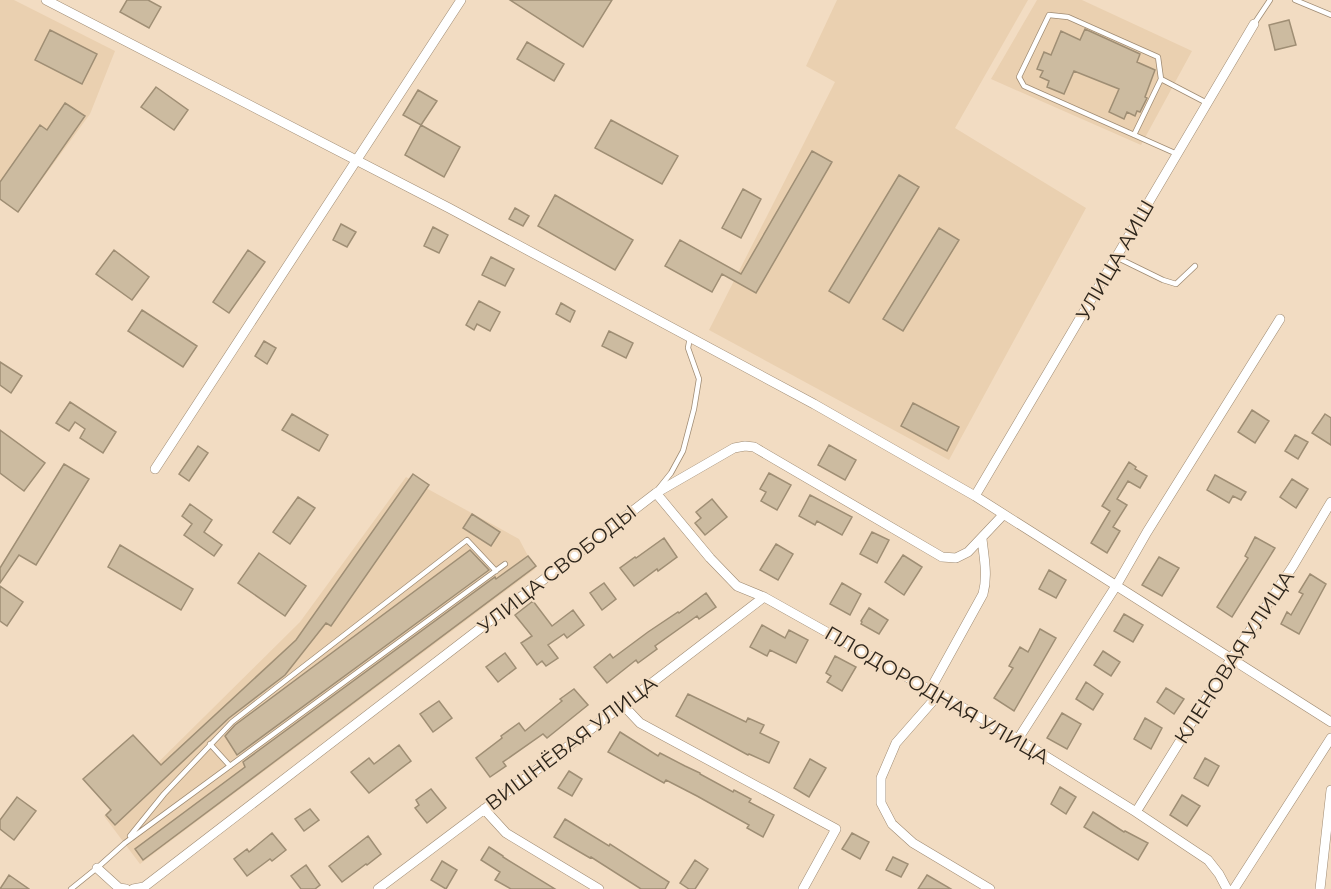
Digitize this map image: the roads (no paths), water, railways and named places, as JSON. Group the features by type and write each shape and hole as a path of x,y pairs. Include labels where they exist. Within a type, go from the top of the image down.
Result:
{"street":[{"path":"46,0 449,208 814,404 975,496 1331,722"},
{"path":"155,469 461,0"},
{"name":"УЛИЦА АИШ","path":"975,496 1254,24"},
{"path":"1018,739 1116,586 1147,532 1280,319"},
{"name":"УЛИЦА СВОБОДЫ","path":"133,889 144,887 656,493 734,448 754,447 942,557 956,558 968,552 1004,515"},
{"name":"ПЛОДОРОДНАЯ УЛИЦА","path":"656,493 710,558 737,586 764,597 1018,739 1136,812 1208,860 1227,889"},
{"name":"КЛЕНОВАЯ УЛИЦА","path":"1136,812 1231,659 1293,566 1331,502"},
{"path":"982,539 986,571 983,594 934,692 896,743 881,778 881,803 892,824 913,843 990,889"},
{"name":"ВИШНЁВАЯ УЛИЦА","path":"378,889 764,597"},
{"path":"623,705 640,723 836,829 803,889"},
{"path":"1234,889 1331,738"},
{"path":"1320,889 1331,790"},
{"path":"484,809 506,832 599,889"},
{"path":"97,868 119,888 126,889"}],"lane":[{"path":"1254,24 1270,0"},
{"path":"1295,0 1331,15"},
{"path":"1134,135 1161,79 1158,57 1068,17 1049,15 1019,77 1024,87 1177,154"},
{"path":"1161,79 1207,103"},
{"path":"1116,257 1176,284 1195,266"},
{"path":"656,493 683,451 694,409 699,379 688,348 690,337"},
{"path":"125,843 164,794 232,722 467,540 496,571"},
{"path":"71,889 125,843 505,564"},
{"path":"210,744 230,766"}]}
